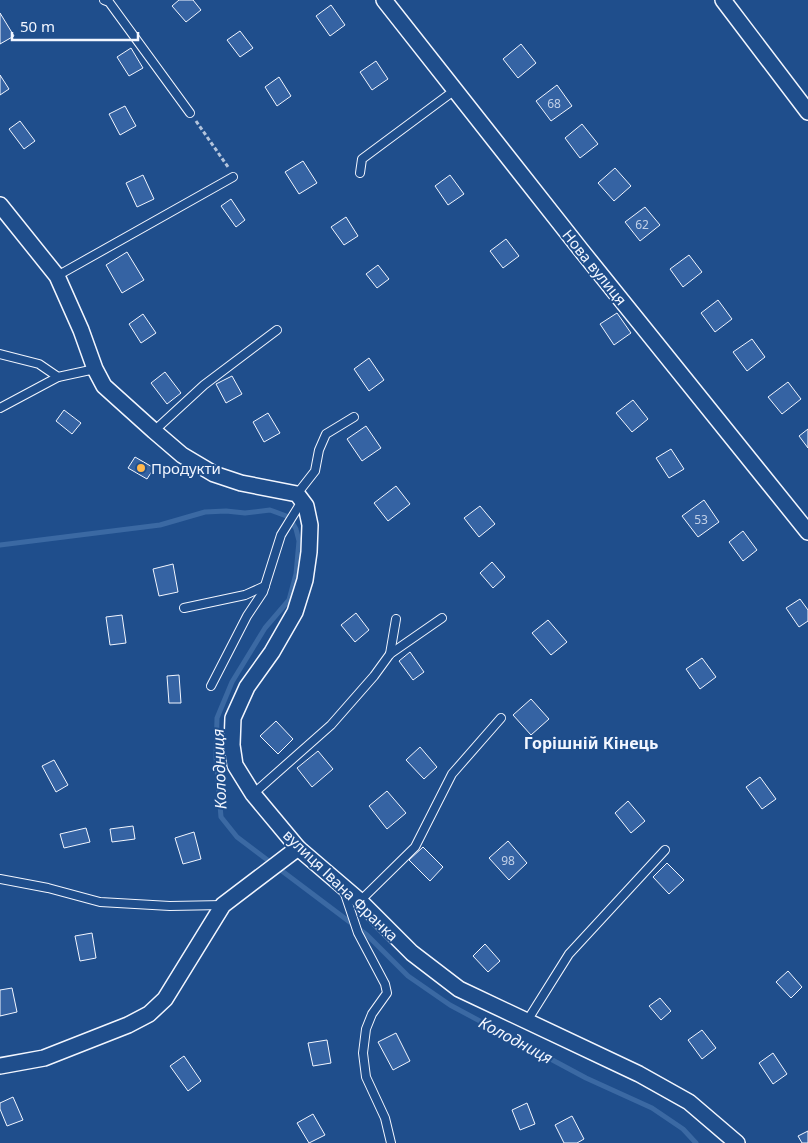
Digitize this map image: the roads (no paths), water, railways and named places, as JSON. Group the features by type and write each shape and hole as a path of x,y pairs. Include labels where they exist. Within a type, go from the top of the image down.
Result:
{"street":[{"name":"Нова вулиця","path":"384,0 581,250 808,532"},
{"path":"723,0 808,112"},
{"path":"0,205 57,276 81,330 95,369 104,386 182,455 214,474 298,501"},
{"name":"вулиця Івана Франка","path":"298,501 306,506 310,525 305,580 295,612 272,652 247,687 233,718 232,745 235,766 253,794 294,852 344,889 354,903 459,990 639,1074 689,1102 737,1143"},
{"path":"0,1066 44,1058 128,1025 149,1014 165,999 223,905 294,852"}],"lane":[{"path":"104,0 109,2 190,113"},
{"path":"360,173 362,159 455,90"},
{"path":"57,276 233,177"},
{"path":"154,431 204,384 277,330"},
{"path":"0,354 40,364 58,377"},
{"path":"0,408 58,377 95,369"},
{"path":"211,686 265,586 281,535 315,471 319,450 326,434 354,417"},
{"path":"184,608 245,594 265,586"},
{"path":"253,794 331,725 374,676 390,654 442,618"},
{"path":"390,654 396,619"},
{"path":"391,1143 385,1118 366,1077 363,1053 366,1028 372,1014 387,993 385,984 358,933 354,903 415,847 452,774 501,718"},
{"path":"527,1021 569,954 665,850"},
{"path":"0,879 48,888 100,902 170,906 223,905"}],"waterway":[{"name":"Колодниця","path":"0,545 160,525 205,512 226,511 245,513 270,510 289,517 296,529 299,541 296,574 289,600 265,628 232,682 217,718 216,757 221,817 237,837 367,935 408,976 450,1005 586,1078 652,1108 683,1129 696,1143"}],"place":[{"name":"Продукти","path":"141,468"}],"district":[{"name":"Горішній Кінець","path":"591,743"}]}
